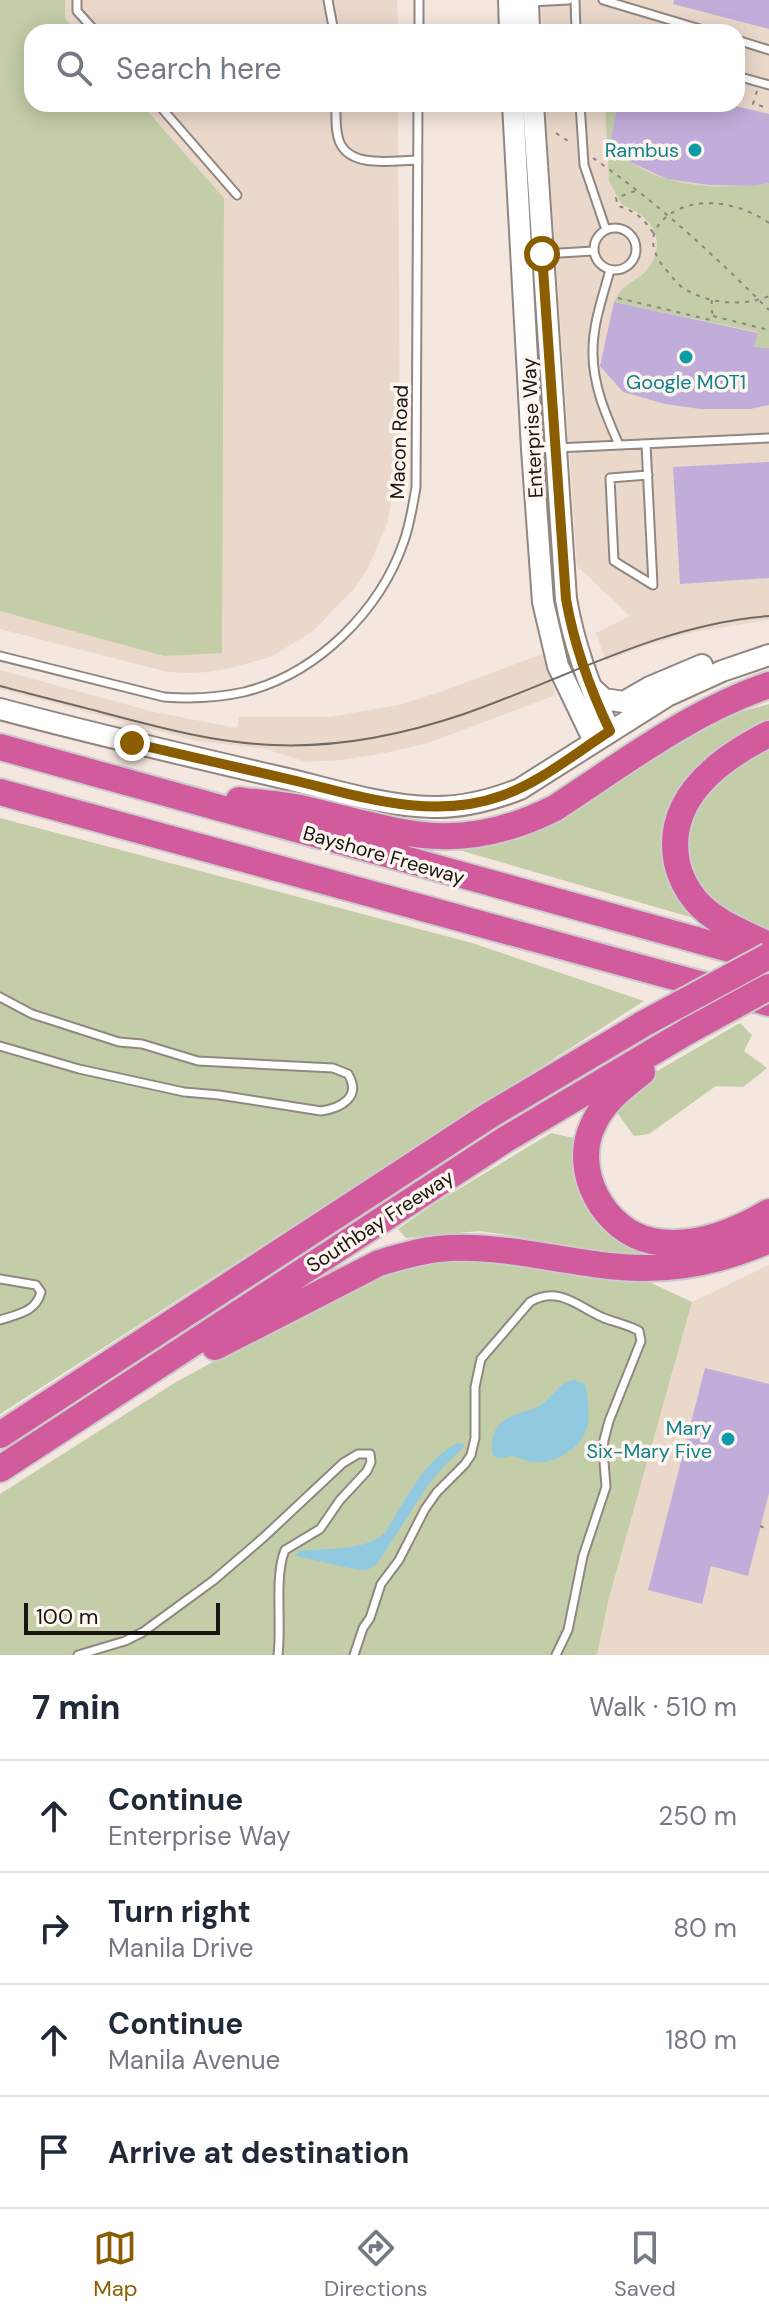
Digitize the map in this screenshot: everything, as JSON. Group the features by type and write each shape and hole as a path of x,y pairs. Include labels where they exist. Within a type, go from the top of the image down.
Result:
{"highway":[{"path":"150,788 296,807 398,833 446,838 471,835 512,827 555,808 694,717 769,685"},
{"path":"694,717 769,697"},
{"path":"769,734 716,768 696,788 677,821 675,838 679,871 697,902 713,916 769,945"},
{"name":"Bayshore Freeway","path":"0,747 769,958"},
{"name":"Bayshore Freeway","path":"0,792 769,1003"},
{"name":"Southbay Freeway","path":"0,1435 490,1115 643,1024 769,958"},
{"path":"683,980 769,1023"},
{"name":"Southbay Freeway","path":"0,1469 506,1139 769,989"},
{"path":"692,1034 619,1090 602,1109 591,1129 587,1149 587,1171 593,1191 615,1223 650,1241 673,1243 701,1239 748,1224 769,1212"},
{"path":"115,1396 379,1263 407,1255 464,1248 646,1268 688,1264 769,1240"}],"street":[{"path":"512,24 518,2"},
{"path":"518,2 526,24"},
{"name":"Enterprise Way","path":"513,112 532,449 547,623 562,675 602,736"},
{"name":"Enterprise Way","path":"533,112 566,599 602,736"},
{"path":"591,687 604,699 624,702 650,687 727,656 760,658"},
{"path":"0,709 383,801 430,807 474,804 520,789 667,696 760,658"}],"lane":[{"path":"77,0 77,11 89,24"},
{"path":"328,0 332,24"},
{"path":"419,0 419,24"},
{"path":"518,2 568,0"},
{"path":"575,0 576,24"},
{"path":"608,1 684,24"},
{"path":"745,42 769,50"},
{"path":"745,78 769,85"},
{"path":"165,112 237,195"},
{"path":"336,112 338,141 347,153 363,160 418,160"},
{"name":"Macon Road","path":"0,656 151,695 191,699 217,697 274,682 302,667 338,640 365,612 395,565 405,540 416,487 418,112"},
{"path":"580,112 584,165 606,230"},
{"path":"621,229 632,238 634,259 623,269 610,270 599,263 593,251 596,239 606,230 621,229"},
{"path":"542,254 593,251"},
{"path":"610,270 593,350 600,402 619,445"},
{"path":"532,449 769,438"},
{"path":"646,444 648,475 652,554 653,585 614,561 610,478 648,475"},
{"path":"0,997 32,1014 119,1042 142,1044 198,1061 333,1068 348,1074 353,1084 350,1098 337,1109 321,1111 184,1092 79,1069 0,1046"},
{"path":"0,1279 36,1285 41,1292 37,1304 27,1311 0,1320"},
{"path":"354,1655 381,1584 399,1560 431,1501 471,1455 475,1438 475,1387 481,1359 530,1302 552,1295 561,1296 608,1320 639,1331 641,1341 609,1421 603,1449 606,1487 583,1556 568,1630 556,1655"},
{"path":"78,1655 125,1641 143,1632 214,1580 343,1463 358,1454 370,1454 367,1471 340,1500 320,1529 285,1550 279,1570 281,1633 278,1655"}],"path":[{"path":"757,90 753,104 769,108"},
{"path":"556,133 668,216 769,310"},
{"path":"636,190 616,198 618,206 640,215 654,234"},
{"path":"769,223 746,210 722,204 695,205 668,216 654,234 653,243 659,263 686,290 712,300 738,302 769,296"},
{"path":"618,298 715,321 712,300"},
{"path":"713,316 769,330"},
{"path":"760,1526 769,1530"}],"shaded area":[{"path":"0,0 397,0 398,24 24,24 24,112 398,112 400,454 387,524 368,568 354,589 313,631 271,657 208,672 168,672 0,629"},
{"path":"541,0 769,0 769,620 693,632 606,661 596,633 630,616 577,566 546,112 745,112 745,24 542,24"},
{"path":"542,654 556,695 428,743 341,760 306,762 266,749 197,741 0,689 0,670 154,712 237,728 239,717 328,717 399,705"},
{"path":"769,1265 769,1655 597,1655 609,1598 692,1302"}],"green space":[{"path":"0,0 65,0 65,18 70,24 24,24 24,112 148,112 224,198 222,653 164,656 0,611"},
{"path":"605,112 616,112 611,138 629,161 663,178 717,186 769,183 769,348 754,347 758,332 614,302 622,290 645,272 652,262 657,241 642,216 622,205 609,181"},
{"path":"769,704 769,726 670,819 704,921 428,841 491,838 703,722"},
{"path":"769,740 769,936 739,924 692,884 683,822 743,755"},
{"path":"0,818 472,943 644,1001 0,1414"},
{"path":"740,1023 752,1035 744,1051 767,1068 743,1087 716,1086 649,1134 634,1136 613,1107 640,1081"},
{"path":"551,1133 578,1139 634,1243 769,1219 769,1232 646,1261 479,1231 406,1238 398,1229"},
{"path":"470,1257 647,1281 692,1302 609,1598 597,1655 0,1655 0,1494 176,1382 354,1285 418,1262"}],"water":[{"path":"574,1380 585,1384 589,1415 585,1432 574,1448 544,1462 494,1456 494,1435 501,1423 541,1405 563,1385"},
{"path":"457,1443 464,1444 464,1447 428,1485 377,1564 362,1570 296,1556 298,1551 355,1546 385,1533 424,1471"}],"building":[{"path":"674,0 769,0 769,29 673,4"},
{"name":"Rambus","path":"745,108 769,114 769,183 752,186 708,185 667,179 630,162 611,138 616,112 745,112"},
{"name":"Google MOT1","path":"614,302 758,333 754,347 769,348 769,405 750,409 700,409 665,404 623,392 600,366"},
{"path":"769,462 769,578 680,584 673,467"},
{"name":"Mary Six-Mary Five","path":"705,1368 769,1384 769,1493 748,1576 711,1566 702,1604 648,1590"}],"tram line":[{"path":"0,686 212,738 273,745 346,742 393,734 464,714 651,641 729,621 769,616"}],"place":[{"name":"Rambus","path":"695,150"},
{"name":"Google MOT1","path":"686,357"},
{"name":"Mary Six-Mary Five","path":"728,1439"}],"route":[{"path":"132,743 383,801 453,807 474,804 520,789 610,731 583,667 566,599 542,254"}]}
